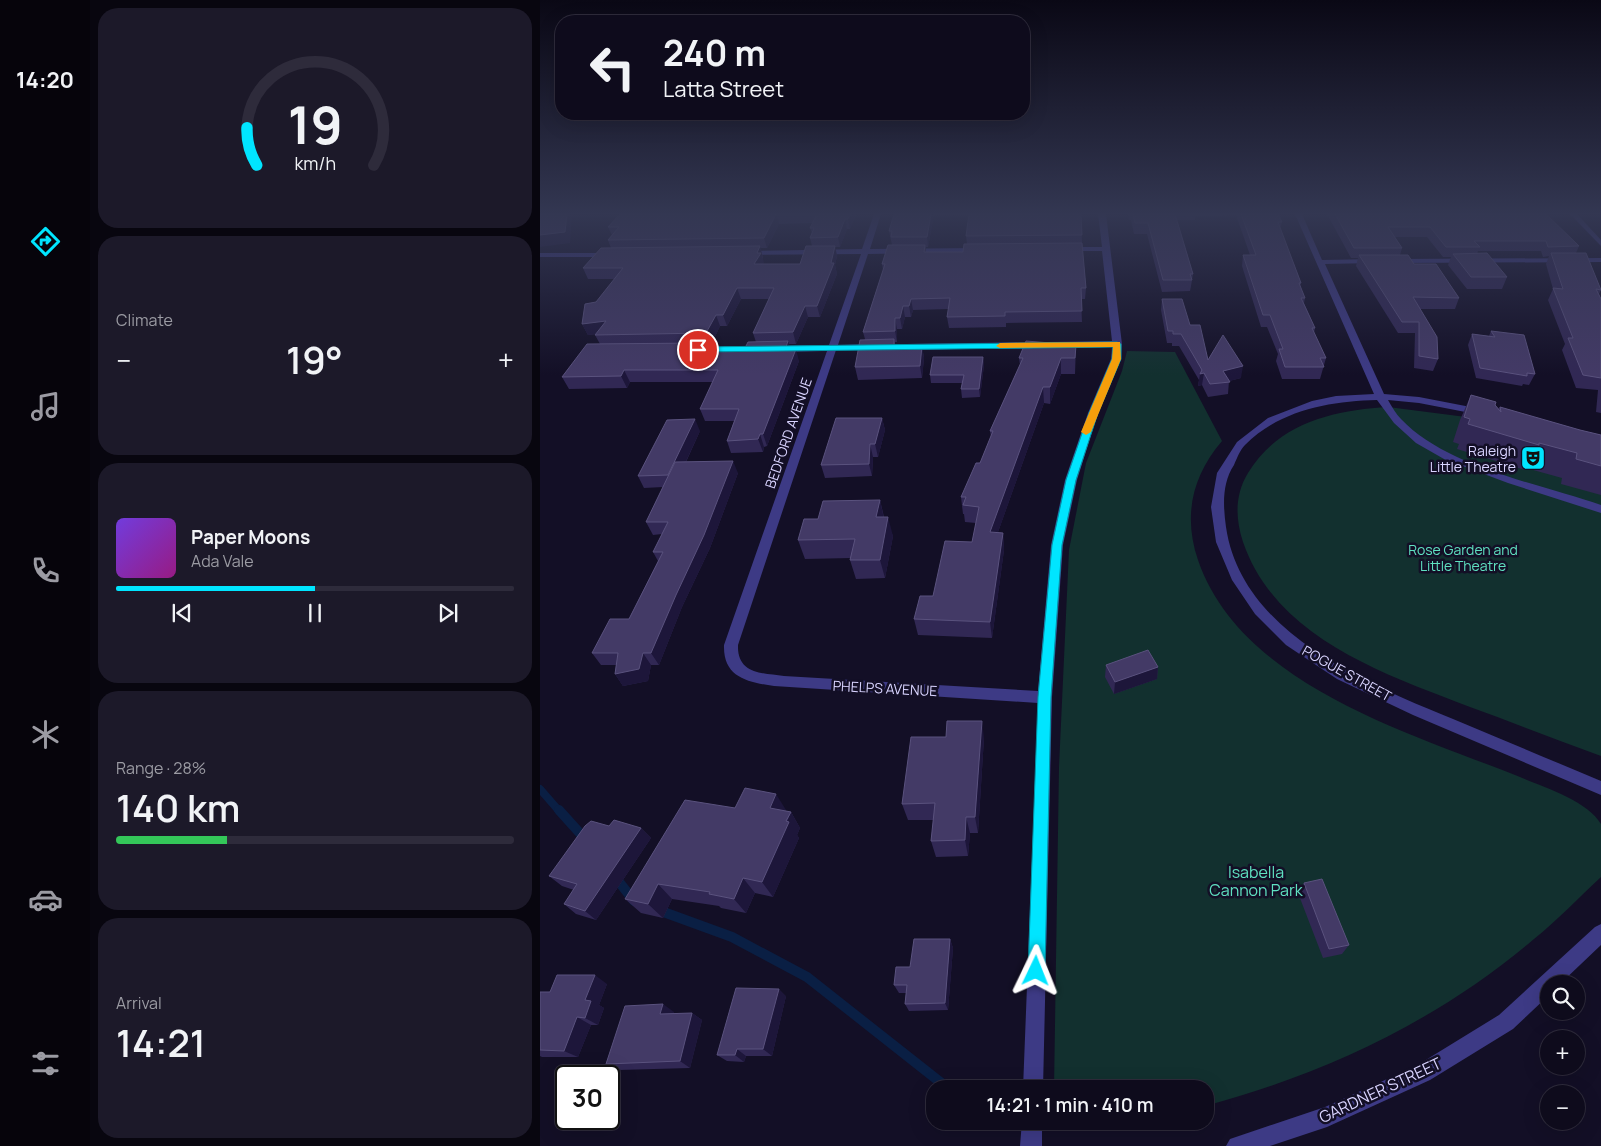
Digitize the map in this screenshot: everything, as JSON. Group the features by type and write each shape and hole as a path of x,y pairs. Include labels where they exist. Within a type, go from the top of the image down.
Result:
{"street":[{"name":"BEDFORD AVENUE","path":"732,662 731,645 860,267"},
{"path":"1033,1080 1045,697 1053,582 1063,514 1080,449 1116,359 1117,344 1109,267"},
{"path":"1322,267 1385,407 1400,424 1421,441 1447,456 1480,470 1570,497 1601,509"},
{"path":"673,350 1117,344"},
{"name":"POGUE STREET","path":"1491,414 1430,402 1381,398 1339,400 1310,405 1277,417 1246,438 1233,454 1223,472 1215,511 1219,536 1228,563 1245,590 1267,618 1291,642 1366,687 1601,788"},
{"name":"PHELPS AVENUE","path":"732,662 741,672 762,679 1045,697"},
{"name":"GARDNER STREET","path":"1236,1146 1327,1117 1423,1073 1506,1022 1601,933"},
{"path":"1031,1146 1032,1130"}],"green space":[{"name":"Isabella Cannon Park","path":"1127,351 1175,352 1222,441 1203,468 1197,482 1191,512 1193,544 1198,560 1220,603 1251,640 1290,672 1334,699 1381,722 1565,796 1586,808 1601,824 1601,877 1552,924 1498,968 1420,1019 1379,1041 1294,1078 1214,1103 1214,1080 1054,1080 1059,767 1069,550 1086,463 1122,371"},
{"name":"Rose Garden and Little Theatre","path":"1388,407 1466,417 1601,452 1601,756 1403,681 1369,666 1307,628 1280,604 1259,575 1240,533 1238,506 1244,481 1260,456 1275,442 1309,422 1348,412"}],"building":[{"path":"832,267 817,306 805,306 793,332 753,333 774,288 737,288 723,315 716,315 706,333 595,335 606,321 582,324 585,304 596,302 623,268 583,268"},
{"path":"884,267 1084,267 1086,288 1081,288 1082,311 1005,312 1005,316 947,317 950,298 911,299 909,306 903,306 900,318 895,318 895,331 863,332"},
{"path":"1160,267 1191,267 1193,274 1190,274 1192,280 1163,280"},
{"path":"1247,267 1295,267 1305,298 1301,298 1326,358 1320,358 1324,367 1285,367 1279,349 1283,349 1270,315 1263,315"},
{"path":"1367,267 1438,267 1459,298 1413,297 1437,337 1438,359 1419,356 1419,322 1402,322"},
{"path":"1464,267 1499,267 1507,277 1471,277"},
{"path":"1556,267 1592,267 1601,290 1596,289 1601,299 1601,378 1583,375 1568,338 1573,338 1553,288 1563,289"},
{"path":"1162,299 1182,299 1190,325 1200,325 1208,360 1223,335 1243,366 1223,371 1230,382 1210,384 1204,373 1200,374 1202,370 1181,334 1173,334 1173,331 1168,331"},
{"path":"1491,331 1524,335 1535,374 1527,373 1527,376 1480,368 1472,334 1495,337"},
{"path":"894,339 894,345 922,346 920,366 855,367 860,340"},
{"path":"788,341 785,350 796,349 763,434 760,434 758,439 727,441 739,409 700,409 718,370 624,370 621,376 562,377 587,344 701,343 697,350 744,350 748,342"},
{"path":"1026,341 1076,345 1075,358 1061,358 1050,387 1043,387 990,532 1003,533 990,622 914,619 920,596 933,596 945,541 972,542 979,507 963,505 966,497 961,497 976,463 980,463 993,431 990,431 1023,358 1019,358"},
{"path":"933,357 983,357 979,389 961,389 964,375 930,375"},
{"path":"1471,395 1496,402 1495,405 1501,412 1500,407 1601,435 1601,466 1576,459 1577,453 1539,443 1539,445 1468,424 1470,419 1464,417"},
{"path":"836,418 882,418 875,444 870,444 869,464 821,465"},
{"path":"695,419 668,475 638,476 667,420"},
{"path":"733,461 704,535 651,653 643,653 639,669 615,674 618,653 592,653 610,619 629,619 663,552 653,552 668,522 646,522 675,462"},
{"path":"880,500 876,517 888,517 880,560 850,560 855,539 798,540 804,519 818,519 823,501"},
{"path":"1148,650 1158,667 1115,682 1106,665"},
{"path":"947,721 982,721 975,817 966,817 965,840 931,841 935,803 902,804 911,737 946,737"},
{"path":"745,788 776,794 770,808 791,812 786,821 789,822 762,882 743,878 734,899 709,894 710,892 658,884 648,904 625,899 685,800 735,808"},
{"path":"614,820 641,828 585,911 564,904 577,884 549,876 585,826 591,821 609,826"},
{"path":"1322,879 1349,945 1329,949 1304,883"},
{"path":"914,939 950,939 945,1003 905,1004 907,985 894,985 896,967 910,967"},
{"path":"557,975 595,975 585,1000 591,1001 585,1018 577,1017 564,1051 540,1050 540,992 550,992"},
{"path":"736,988 779,989 763,1049 737,1049 735,1055 717,1055"},
{"path":"663,1004 660,1014 692,1013 680,1061 606,1064 625,1006"}],"waterway":[{"path":"540,789 560,812"},
{"path":"559,810 586,840"},
{"path":"616,878 634,901"},
{"path":"658,910 732,937 807,977 938,1080"}],"slow traffic":[{"path":"1000,346 1117,344 1116,359 1086,432"}],"place":[{"name":"Raleigh Little Theatre","path":"1533,458"}],"route":[{"path":"698,350 1117,344 1116,359 1080,449 1071,480 1057,545 1045,697 1036,971"}]}
